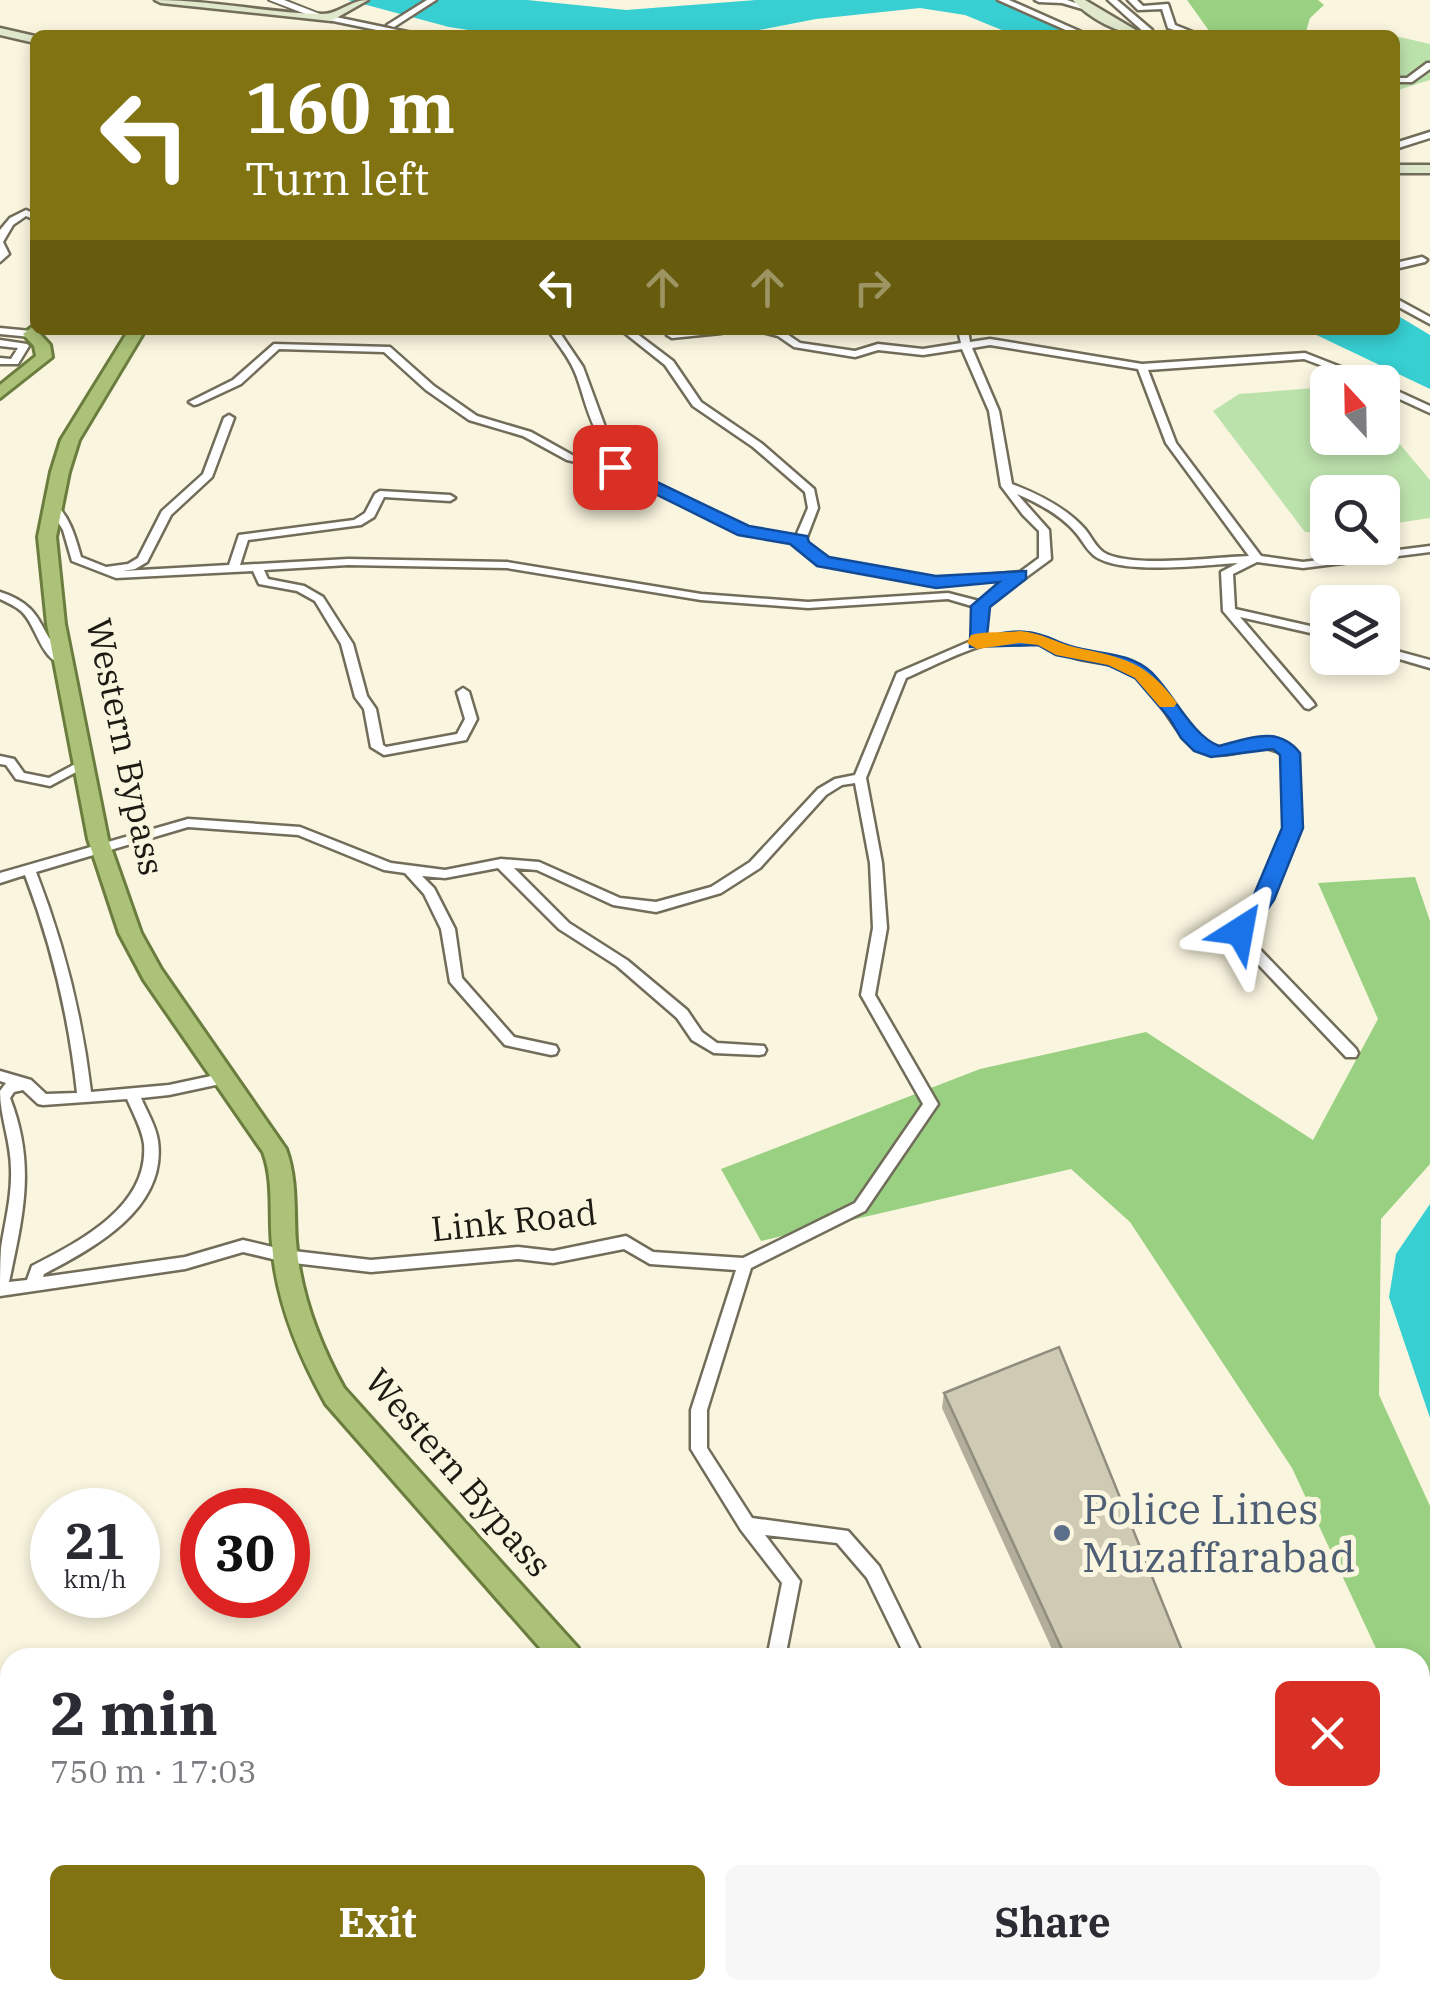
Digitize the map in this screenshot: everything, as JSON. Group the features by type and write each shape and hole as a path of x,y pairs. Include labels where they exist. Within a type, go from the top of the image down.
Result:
{"highway":[{"path":"0,393 44,357 35,335"},
{"name":"Western Bypass","path":"134,335 70,440 47,537 56,624 83,765 114,892 152,974 256,1120 281,1168 285,1256 300,1324 336,1396 558,1648"}],"main road":[{"path":"161,0 329,16 362,0"},
{"path":"1082,4 1137,30"},
{"path":"0,31 30,39"},
{"path":"1400,169 1430,169"}],"street":[{"path":"274,0 390,30"},
{"path":"391,25 432,0"},
{"path":"1002,0 1072,30"},
{"path":"1039,0 1082,4"},
{"path":"1112,0 1140,30"},
{"path":"1132,0 1141,8 1164,6 1171,26 1182,30"},
{"path":"1400,80 1409,80 1430,65"},
{"path":"1400,144 1430,135"},
{"path":"0,260 4,254 0,242 14,218 30,215"},
{"path":"1400,265 1422,260"},
{"path":"1400,304 1430,321"},
{"path":"0,331 30,332"},
{"path":"557,335 578,368 604,437 627,453"},
{"path":"633,335 670,363 697,404 757,445 810,490 813,508 799,543 823,562 936,582 1020,575"},
{"path":"784,335 806,348 855,354 878,347 923,352 964,338 1142,368 1305,356 1329,365"},
{"path":"964,338 994,410 1000,471 1006,486 1014,503 1044,530 1045,558 981,606 977,643"},
{"path":"0,343 24,346 14,362 0,361"},
{"path":"194,402 208,399 237,382 277,346 386,349 430,388 473,418 527,434 570,458 615,467 744,531 801,540"},
{"path":"1142,368 1172,443 1257,559"},
{"path":"1400,395 1430,410"},
{"path":"105,570 131,568 142,560 166,513 208,474 229,418"},
{"path":"1006,486 1042,502 1076,526 1098,554 1134,564 1257,559 1303,565 1430,549"},
{"path":"234,567 243,537 358,523 370,515 380,494 450,498"},
{"path":"52,503 68,530 76,559 116,574 348,562 508,565 701,597 808,605 948,596 981,606"},
{"path":"1257,559 1228,572 1229,611 1309,705"},
{"path":"256,566 263,582 300,588 319,599 347,644 361,697 370,709 378,747 384,751 462,737 471,719 463,692"},
{"path":"0,595 22,602 31,611 50,653 66,662"},
{"path":"1229,611 1310,630"},
{"path":"778,1648 791,1581 747,1525 699,1449 699,1410 745,1264 860,1207 931,1104 868,994 880,928 876,863 860,778 901,676 977,643 1020,637 1043,639 1063,651 1114,660 1142,674 1201,746 1218,753 1258,742 1278,742 1290,753 1292,828 1263,900 1240,931 1242,939 1351,1053"},
{"path":"1400,655 1430,664"},
{"path":"0,760 10,762 20,776 50,782 83,765"},
{"path":"0,878 188,824 300,831 389,867 445,874 500,863 540,866 618,902 656,907 716,890 754,865 822,792 839,782 860,778"},
{"path":"500,863 564,926 622,963 682,1014 697,1036 714,1048 760,1050"},
{"path":"409,869 429,891 448,928 455,979 510,1041 551,1050"},
{"path":"29,870 62,956 76,1014 86,1098"},
{"path":"0,1076 26,1084 43,1100 131,1093 225,1078"},
{"path":"0,1288 22,1159 13,1118 3,1098 9,1088 26,1084"},
{"path":"33,1284 37,1270 122,1216 150,1175 152,1144 131,1093"},
{"name":"Link Road","path":"0,1288 185,1262 243,1246 285,1256 371,1266 518,1254 554,1257 626,1242 650,1258 745,1264"},
{"path":"747,1525 842,1536 873,1572 910,1648"}],"green space":[{"path":"1187,0 1318,0 1324,5 1310,18 1306,30 1208,30"},
{"path":"1400,37 1430,44 1430,80 1400,89"},
{"path":"1310,388 1310,455 1400,455 1400,444 1430,480 1430,518 1400,522 1400,475 1310,475 1310,532 1305,532 1213,411 1239,394"},
{"path":"1415,877 1430,921 1430,1164 1381,1219 1379,1395 1430,1506 1430,1648 1376,1648 1292,1468 1130,1222 1071,1169 761,1241 721,1169 980,1069 1146,1032 1313,1140 1378,1019 1318,883"}],"water":[{"path":"348,0 527,0 626,10 756,0 997,0 1061,30 1002,30 965,15 920,8 816,19 759,30 449,27"},
{"path":"1400,317 1430,335 1430,389 1400,375 1400,365 1380,365 1317,335 1400,335"},
{"path":"1430,1204 1430,1418 1389,1297 1396,1254"}],"building":[{"name":"Police Lines Muzaffarabad","path":"1059,1347 1181,1648 1061,1648 944,1393"}],"slow traffic":[{"path":"977,639 977,643 1020,637 1043,639 1063,651 1114,660 1142,674 1167,703"}],"place":[{"name":"Police Lines Muzaffarabad","path":"1062,1533"}],"route":[{"path":"615,467 744,531 801,540 799,543 823,562 936,582 1020,575 981,606 977,643 1020,637 1043,639 1063,651 1114,660 1142,674 1188,733 1201,746 1218,753 1258,742 1278,742 1290,753 1292,828 1255,916 1240,931"}]}
